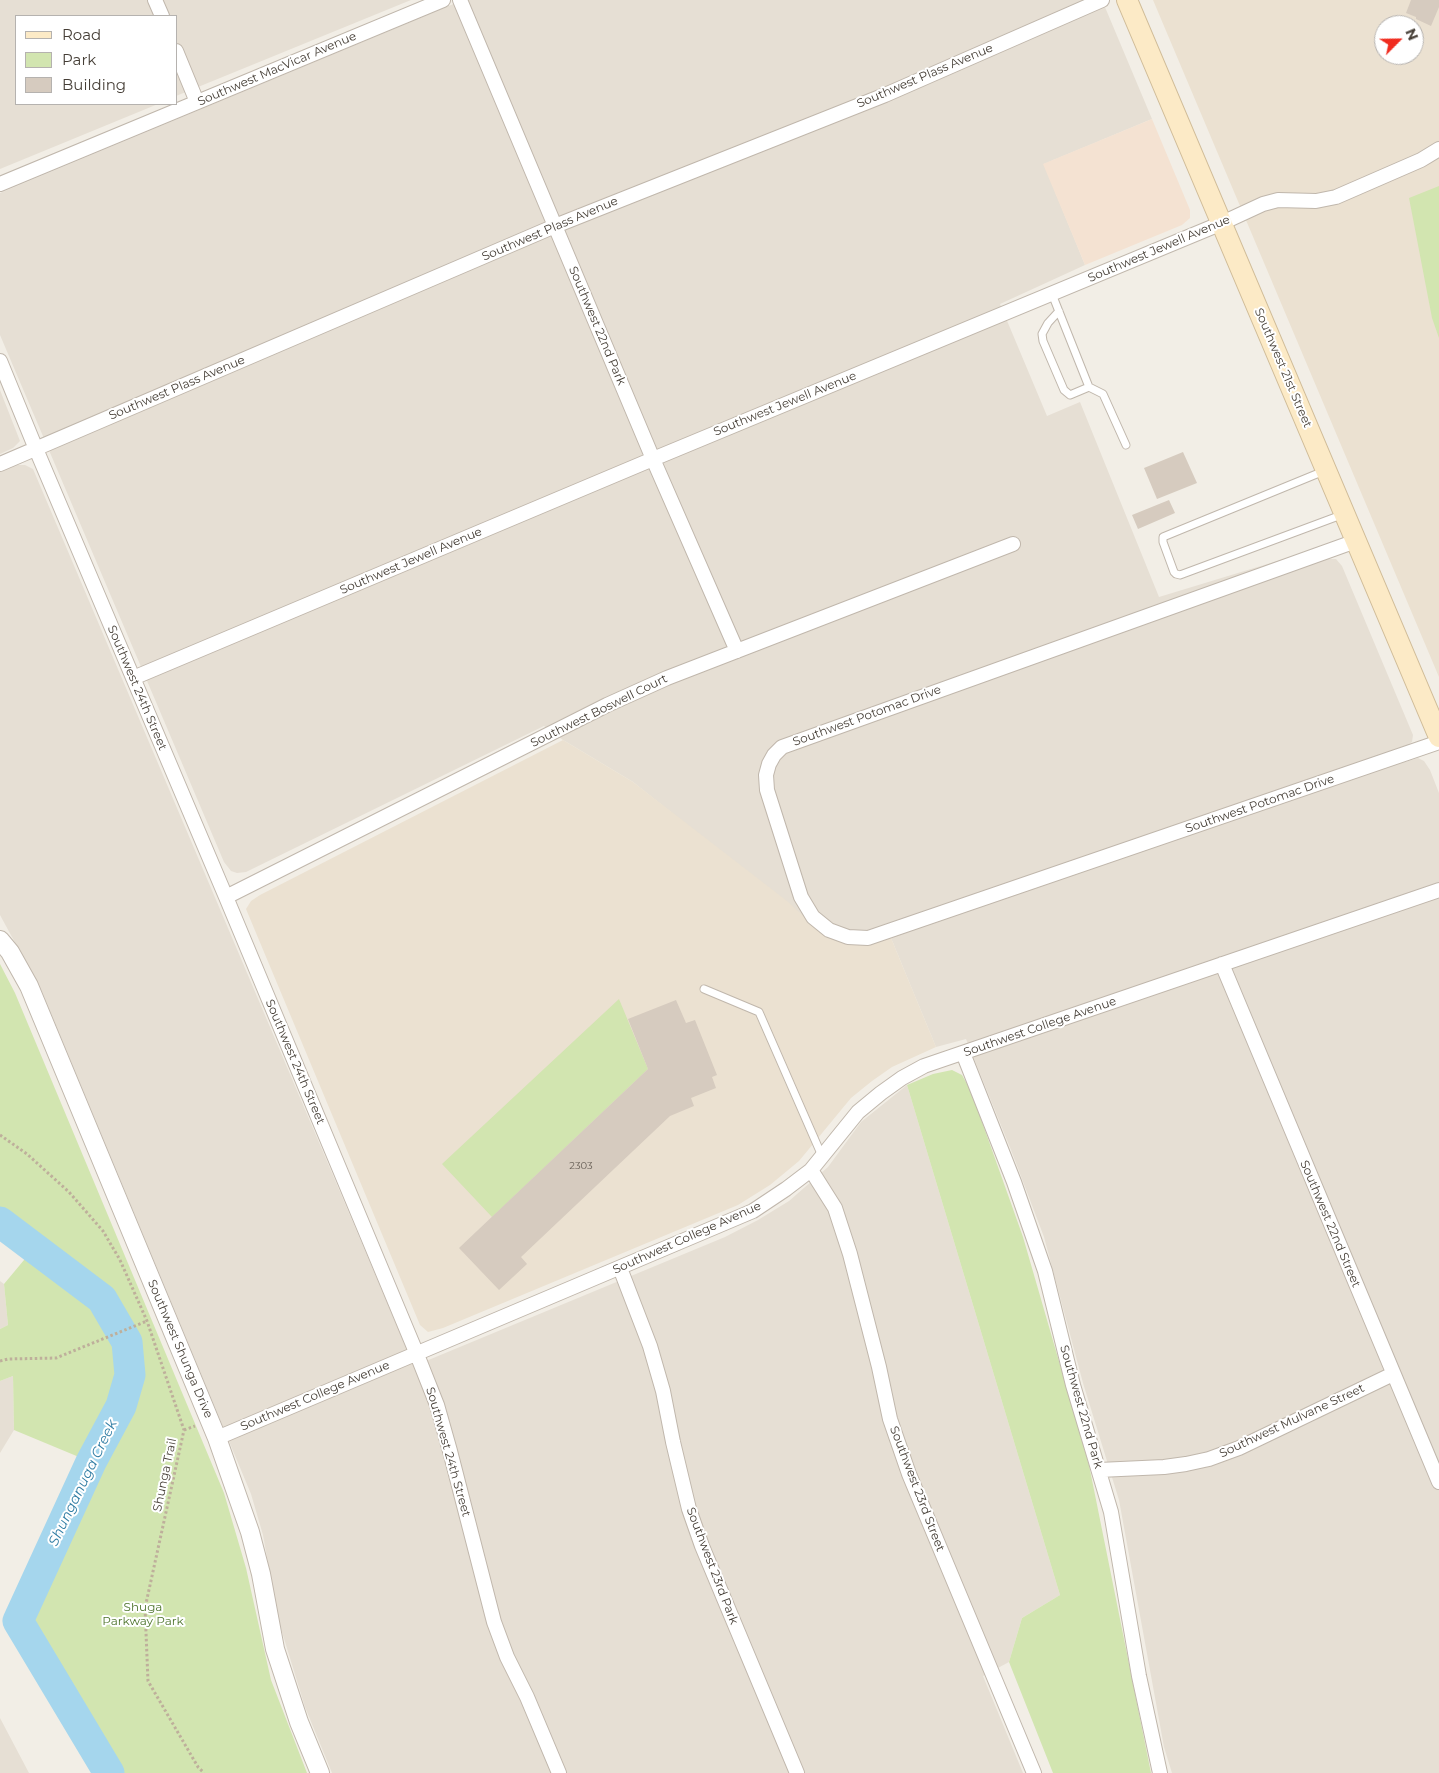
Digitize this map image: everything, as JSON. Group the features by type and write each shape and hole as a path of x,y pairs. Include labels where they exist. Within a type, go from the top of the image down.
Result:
{"main road":[{"name":"Southwest 21st Street","path":"1127,0 1439,736"}],"street":[{"path":"155,0 162,15"},
{"name":"Southwest MacVicar Avenue","path":"0,184 443,0"},
{"name":"Southwest 22nd Park","path":"460,0 737,651"},
{"name":"Southwest Plass Avenue","path":"0,464 555,226 884,95 1102,0"},
{"path":"178,56 197,102"},
{"name":"Southwest Jewell Avenue","path":"133,678 1222,223 1263,204 1278,200 1316,201 1336,197 1421,160 1439,149"},
{"name":"Southwest 24th Street","path":"0,361 437,1405 494,1622 507,1657 527,1697 559,1773"},
{"name":"Southwest Potomac Drive","path":"1356,541 782,747 769,764 766,775 767,790 801,897 813,917 829,930 848,937 868,938 1439,742"},
{"name":"Southwest Boswell Court","path":"226,898 607,705 667,678 1013,544"},
{"name":"Southwest College Avenue","path":"217,1438 416,1352 753,1211 811,1170 858,1112 902,1078 924,1066 1439,890"},
{"name":"Southwest Shunga Drive","path":"0,940 10,952 29,986 217,1438 250,1532 261,1574 275,1648 300,1722 320,1773"},
{"name":"Southwest 22nd Street","path":"1222,964 1439,1482"},
{"name":"Southwest 22nd Park","path":"963,1053 1014,1182 1045,1271 1073,1385 1113,1521 1139,1676 1160,1773"},
{"name":"Southwest 23rd Street","path":"811,1170 835,1208 850,1254 879,1367 890,1419 909,1474 1034,1773"},
{"name":"Southwest 23rd Park","path":"620,1268 650,1346 663,1391 691,1516 796,1773"},
{"name":"Southwest Mulvane Street","path":"1099,1470 1164,1467 1209,1459 1239,1448 1393,1374"}],"lane":[{"path":"1052,294 1089,387 1103,394 1126,445"},
{"path":"1059,311 1048,323 1042,334 1043,341 1064,390 1070,394 1089,387"},
{"path":"1326,470 1163,537 1174,572 1180,575 1345,514"},
{"path":"704,989 759,1012 822,1156"}],"path":[{"name":"Shunga Trail","path":"0,1134 27,1154 69,1192 103,1231 120,1260 146,1322 184,1430 145,1608 148,1681 198,1768 204,1773"},
{"path":"0,1361 8,1359 56,1358 146,1322"}],"shaded area":[{"path":"0,0 411,0 178,95 178,15 15,15 15,105 156,105 0,169"},
{"path":"463,0 1102,0 1152,119 1044,164 1085,265 1000,304 1047,416 1080,402 1159,597 1320,548 1327,559 1336,559 1342,566 1413,735 1412,742 1405,747 1405,762 1418,758 1424,761 1430,770 1439,793 1439,1773 1172,1773 1164,1747 1119,1500 1083,1383 1044,1237 966,1039 936,1047 891,938 867,945 823,934 633,782 563,740 544,726 246,872 237,873 231,871 224,862 0,335 0,193"},
{"path":"1153,0 1439,0 1439,677"},
{"path":"1152,119 1190,210 1190,218 1182,225 1085,265 1043,164"},
{"path":"0,390 20,441 13,448 0,454"},
{"path":"15,465 25,465 33,469 414,1366 725,1237 758,1220 789,1201 828,1167 861,1122 907,1085 1060,1595 1022,1618 1009,1662 983,1676 1023,1773 332,1773 305,1707 278,1619 263,1535 251,1494 42,992 0,915 0,472"},
{"path":"563,740 633,782 787,901 823,934 867,945 891,938 936,1047 892,1067 872,1081 851,1098 799,1161 770,1185 738,1205 443,1328 428,1332 420,1325 246,909 251,901 260,895"},
{"path":"0,1281 4,1284 8,1325 0,1329"},
{"path":"13,1376 14,1430 0,1453 0,1381"},
{"path":"0,1718 29,1773 0,1773"}],"green space":[{"path":"1439,186 1439,338 1432,318 1409,198"},
{"name":"Shuga Parkway Park","path":"0,964 15,993 224,1493 246,1568 271,1680 307,1773 109,1773 18,1621 91,1462 14,1430 13,1376 0,1381 0,1329 8,1325 4,1284 34,1248 0,1222"},
{"path":"619,999 648,1069 492,1217 442,1164"},
{"path":"952,1070 962,1075 971,1091 1023,1237 1089,1465 1151,1773 1053,1773 1009,1662 1022,1618 1060,1595 907,1085 933,1074"}],"building":[{"path":"1411,0 1439,0 1439,7 1431,26 1424,23 1424,15 1406,13"},
{"path":"1183,452 1197,483 1157,499 1144,468"},
{"path":"1169,500 1175,513 1138,529 1132,515"},
{"path":"676,1000 686,1023 695,1020 717,1075 712,1077 716,1088 691,1098 694,1106 670,1116 521,1257 527,1264 499,1290 459,1248 648,1069 628,1019"}],"waterway":[{"name":"Shunganuga Creek","path":"0,1222 102,1299 127,1342 130,1375 121,1406 91,1462 18,1621 109,1773"}]}
